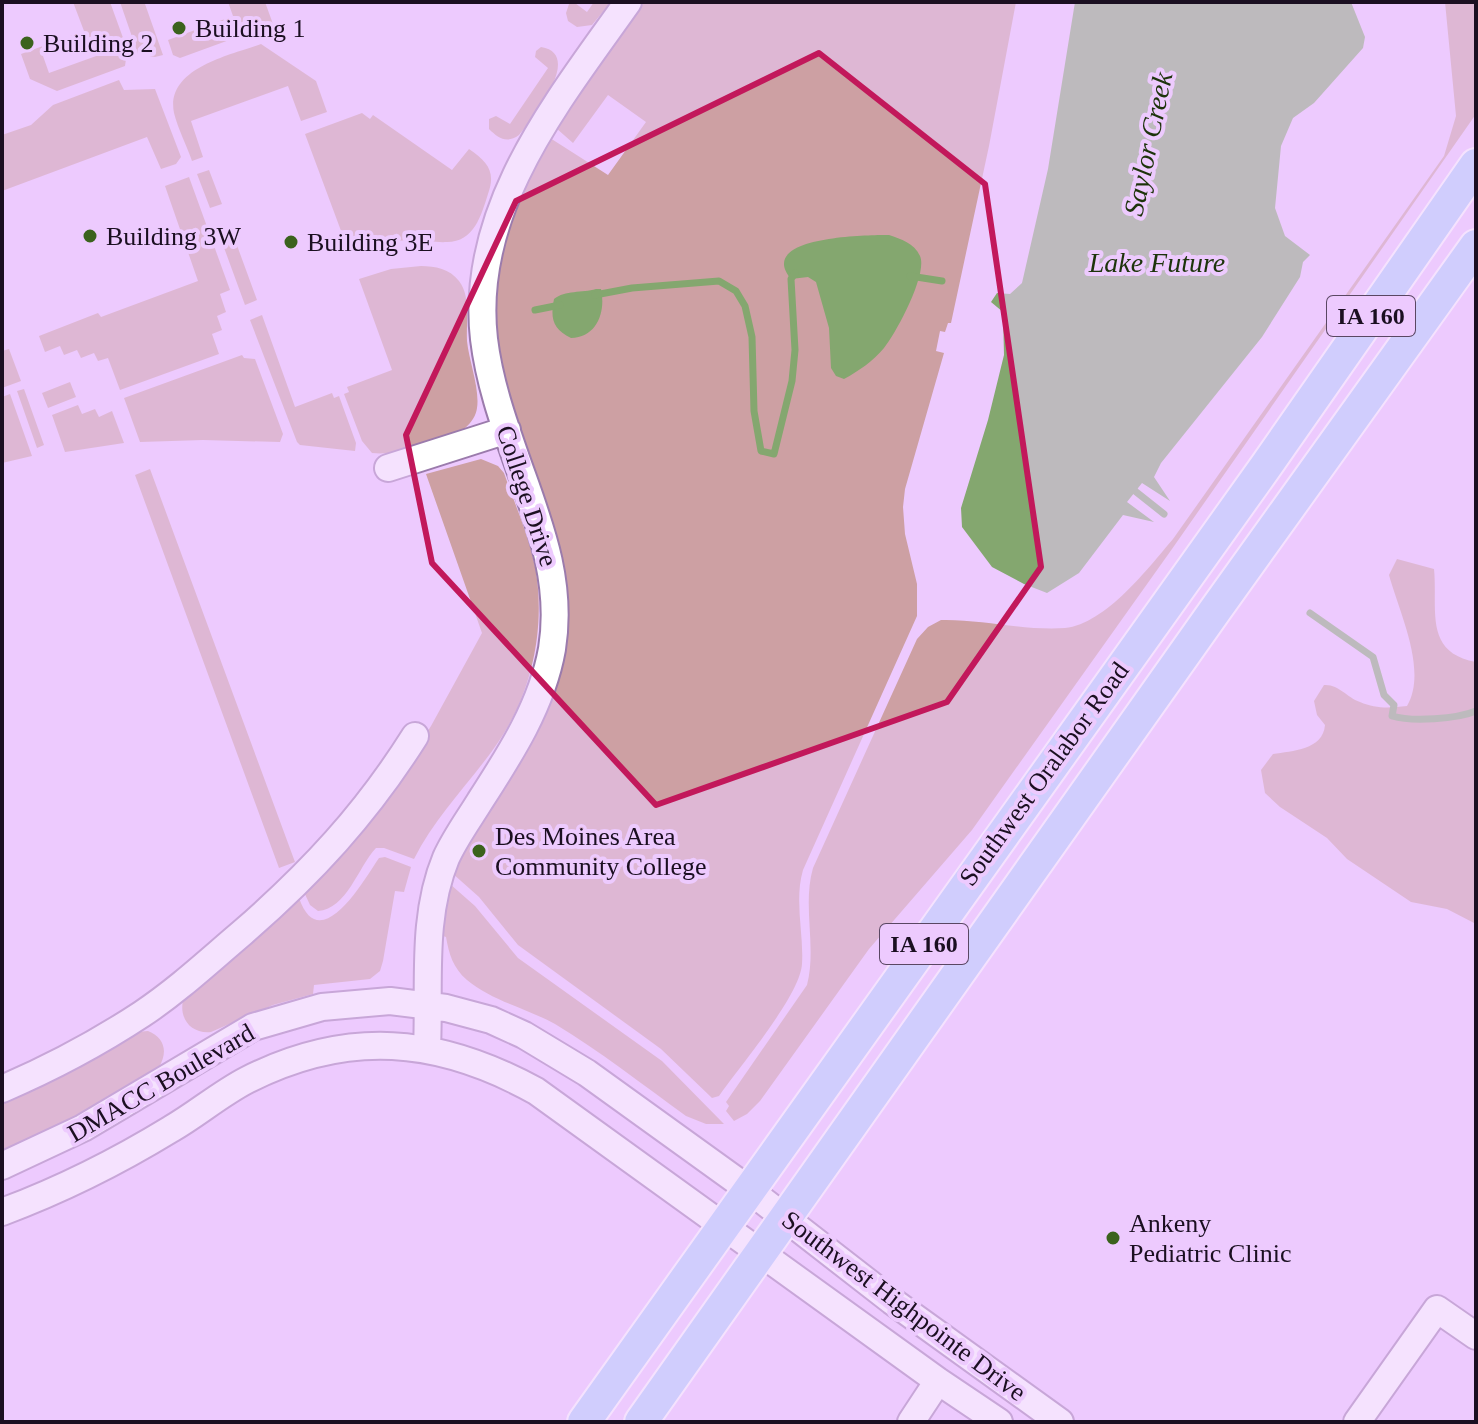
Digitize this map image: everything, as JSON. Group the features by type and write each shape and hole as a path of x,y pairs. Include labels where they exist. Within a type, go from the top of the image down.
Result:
{"main road":[{"name":"Southwest Oralabor Road","path":"584,1422 1266,466 1476,165"},
{"name":"Southwest Oralabor Road","path":"641,1422 1476,246"}],"street":[{"name":"College Drive","path":"427,1049 429,921 433,894 447,856 511,754 529,719 552,647 555,591 549,553 490,378 484,336 483,295 494,234 506,195 535,138 628,2"},
{"path":"388,468 507,430"},
{"path":"2,1089 48,1069 145,1012 217,955 297,884 351,828 380,791 415,736"},
{"name":"DMACC Boulevard","path":"2,1166 83,1128 253,1027 322,1007 390,1001 429,1005 491,1020 540,1043 587,1073 748,1189"},
{"name":"DMACC Boulevard","path":"2,1212 100,1169 172,1129 244,1082 273,1068 307,1055 369,1046 427,1049 473,1061 536,1091 722,1227"},
{"name":"Southwest Highpointe Drive","path":"748,1189 892,1301 1060,1422"},
{"name":"Southwest Highpointe Drive","path":"722,1227 999,1422"},
{"path":"1357,1422 1437,1309 1476,1336"},
{"path":"911,1422 938,1381"}],"highlighted area":[{"path":"819,53 985,184 1041,567 947,702 656,805 432,563 406,435 516,201"}],"shaded area":[{"path":"73,2 110,2 130,57 126,59 125,66 57,91 30,79 21,54 84,31","holes":["92,37 99,55 49,73 43,56"]},
{"path":"120,2 148,2 145,4 163,55 138,54"},
{"path":"228,2 265,2 273,24 180,58 173,55 168,40 233,16"},
{"path":"594,2 611,2 592,25 577,27 568,21 566,13 569,4 575,3 587,12"},
{"path":"644,2 1016,2 951,323 948,323 945,332 940,331 936,351 944,353 905,489 905,534 917,584 917,616 803,870 799,894 802,964 799,978 767,1031 719,1096 712,1098 661,1049 518,945 479,897 452,873 560,655 500,382 492,295 511,210 550,138 608,175 646,122 608,95 573,143 556,128"},
{"path":"1445,2 1476,2 1476,114 972,830 869,949 760,1101 734,1121 726,1111 729,1106 726,1102 807,985 811,956 809,897 813,868 917,639 928,627 941,620 1050,628 1080,624 1111,605 1173,539 1444,156 1456,116"},
{"path":"261,44 316,81 327,112 301,121 288,86 191,121 203,157 192,161 174,113 174,98 180,85 203,66"},
{"path":"541,47 553,52 558,62 551,88 519,135 511,139 499,137 489,129 489,119 496,116 510,124 548,68 535,57"},
{"path":"119,80 124,90 155,89 181,157 176,164 161,169 147,137 2,191 2,135 31,125 53,105"},
{"path":"362,113 370,119 373,115 452,170 469,149 481,158 489,168 491,180 479,219 470,233 456,241 402,241 350,255 305,134"},
{"path":"209,170 222,204 210,208 197,174"},
{"path":"189,177 230,290 220,294 226,312 217,316 222,330 212,334 219,354 120,390 108,358 98,361 94,353 81,358 77,350 64,355 60,346 45,352 39,336 98,313 101,317 198,281 165,186"},
{"path":"231,229 257,300 245,305 219,234"},
{"path":"421,266 447,271 463,287 477,408 463,430 449,438 416,449 372,453 362,441 344,394 349,392 347,387 392,370 359,279 391,269"},
{"path":"262,315 295,407 332,393 334,398 339,396 356,443 355,451 300,445 297,442 250,320"},
{"path":"9,349 21,381 2,388 2,351"},
{"path":"242,355 255,359 283,434 280,442 140,442 124,398"},
{"path":"70,382 76,397 48,408 42,393"},
{"path":"24,389 44,445 37,448 17,391"},
{"path":"10,394 32,456 2,463 2,397"},
{"path":"78,405 82,414 95,409 99,417 112,411 124,443 65,452 52,415"},
{"path":"481,459 498,466 504,473 536,572 539,616 528,681 499,741 443,813 414,859 376,848 337,903 318,911 310,905 304,892 392,788 431,726 482,633 426,474"},
{"path":"150,469 295,862 279,868 135,475"},
{"path":"1397,559 1434,569 1435,613 1440,639 1459,657 1476,662 1476,924 1447,909 1411,902 1347,859 1327,838 1280,807 1265,793 1261,770 1273,754 1305,748 1319,740 1323,733 1325,725 1317,715 1314,701 1324,685 1372,706 1407,706 1413,692 1413,658 1389,575"},
{"path":"385,857 411,867 404,892 395,891 380,971 370,979 314,985 313,994 273,1005 211,1032 198,1031 188,1024 183,1013 183,1000 299,898 308,914 318,920 330,918 353,896 379,858"},
{"path":"450,884 475,906 518,958 662,1061 724,1124 706,1124 686,1116 555,1024 487,993 467,980 455,966 446,937 443,936"},
{"path":"148,1031 158,1037 163,1046 159,1067 84,1112 2,1151 2,1104 75,1069 129,1037"}],"water":[{"name":"Lake Future","path":"1075,2 1351,2 1365,37 1363,48 1314,103 1293,118 1281,146 1275,208 1285,236 1310,255 1303,262 1300,277 1262,337 1161,463 1154,477 1170,501 1142,483 1127,502 1154,522 1123,515 1079,573 1047,593 992,567 962,527 961,508 1004,355 1003,312 991,302 997,293 1010,294 1022,283 1048,169"},
{"path":"889,235 907,242 920,256 915,289 903,317 884,348 866,365 844,379 836,376 831,368 829,328 816,282 808,277 791,279 784,265 788,254 801,246 839,238"},
{"path":"601,289 602,306 598,322 580,337 565,335 554,323 554,299 568,293"}],"waterway":[{"path":"595,295 632,288 719,281 736,291 745,306 752,337 754,411 761,451 774,454 792,381 795,350 791,279 795,273"},
{"path":"910,276 942,281"},
{"path":"535,310 560,305"},
{"name":"Saylor Creek","path":"1131,484 1135,491 1164,514"},
{"name":"Saylor Creek","path":"1310,613 1373,657 1384,695 1394,705 1392,716 1434,719 1476,711"}],"place":[{"name":"Building 1","path":"179,28"},
{"name":"Building 2","path":"27,43"},
{"name":"Building 3W","path":"90,236"},
{"name":"Building 3E","path":"291,242"},
{"name":"Des Moines Area Community College","path":"479,851"},
{"name":"Ankeny Pediatric Clinic","path":"1113,1238"}]}
